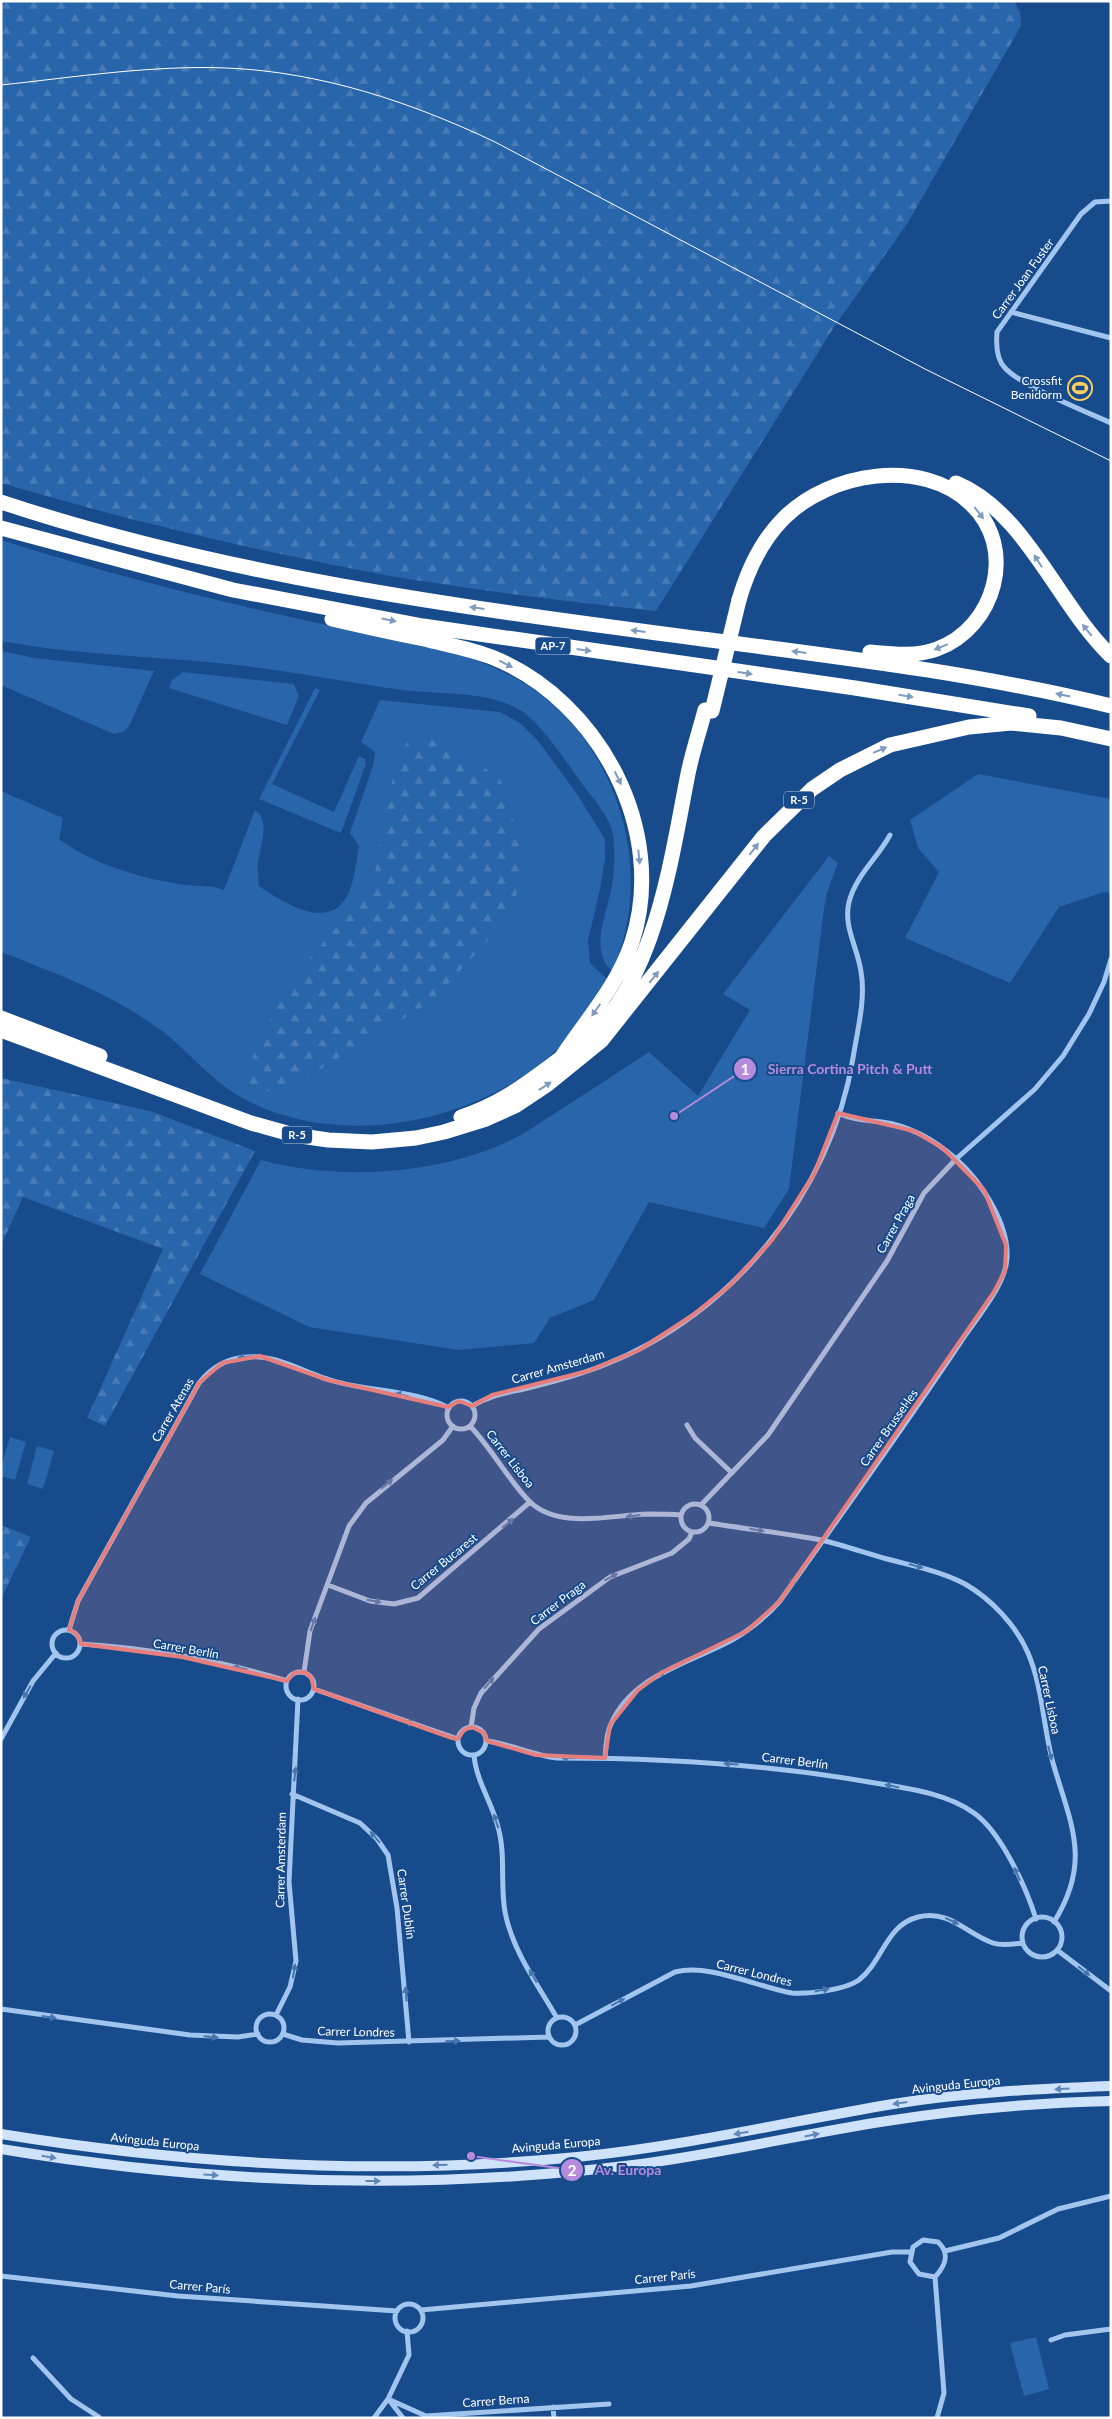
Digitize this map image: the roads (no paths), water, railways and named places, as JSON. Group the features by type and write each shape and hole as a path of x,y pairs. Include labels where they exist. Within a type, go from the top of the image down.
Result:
{"highway":[{"path":"735,599 739,577 756,542 776,517 800,497 830,481 859,472 905,470 927,473 973,492 1005,517 1027,544 1080,621 1111,656"},
{"name":"R-5","path":"586,1051 635,984 658,933 671,890 735,599 753,560 775,527 803,503 836,486 884,476 916,477 942,484 958,492 972,504 988,526 996,561 994,587 983,613 976,622 956,640 928,652 902,654 869,652 829,656"},
{"name":"AP-7","path":"1,502 110,533 287,576 449,604 829,656 997,682 1111,706"},
{"name":"AP-7","path":"2,528 233,590 414,624 1002,711 1111,737"},
{"path":"2,528 75,555 151,577 470,650 494,658 524,674 561,702 597,742 626,794 638,846 641,882 634,933 618,974 598,1007 561,1058"},
{"path":"1,1018 246,1113 296,1127 342,1133 378,1133 446,1121 477,1111 520,1090 581,1045 607,1016 634,975 643,957 663,897 687,778 709,711"},
{"name":"R-5","path":"1,1030 259,1125 313,1138 352,1142 416,1138 444,1132 486,1119 515,1106 548,1084 610,1031 783,815 812,789 840,770 890,745 969,726 1011,723 1062,728 1111,737"}],"main road":[{"name":"Avinguda Europa","path":"1,2134 112,2151 276,2165 361,2166 487,2163 577,2157 657,2147 894,2104 991,2093 1111,2086"},
{"path":"1,2149 162,2171 306,2180 374,2181 497,2178 659,2161 888,2120 978,2109 1111,2101"},
{"path":"657,2147 659,2161"}],"street":[{"name":"Carrer Joan Fuster","path":"1109,201 1095,202 1081,214 997,332 995,347 1004,368 1021,380 1111,423"},
{"path":"1011,312 1111,338"},
{"name":"Carrer Amsterdam","path":"472,1406 492,1395 534,1387 607,1364 652,1342 702,1308 762,1252 781,1228 814,1174 838,1113 853,1060 862,984 861,971 849,925 849,901 863,871 890,835"},
{"name":"Carrer Praga","path":"701,1505 768,1435 887,1261 924,1193 956,1159 1019,1104 1060,1060 1090,1014 1104,982 1111,959"},
{"name":"Carrer Brussel·les","path":"605,1758 610,1725 625,1702 661,1673 731,1640 761,1621 780,1601 924,1397 994,1292 1005,1271 1006,1245 994,1210 978,1183 956,1159 914,1132 884,1123 853,1120 838,1113"},
{"name":"Carrer Atenas","path":"69,1630 78,1601 198,1383 222,1363 234,1359 260,1356 328,1380 432,1401 449,1408"},
{"path":"459,1401 468,1402 472,1406 475,1418 470,1426 461,1429 452,1426 447,1418 449,1408 459,1401"},
{"path":"687,1425 695,1438 732,1473"},
{"path":"304,1672 307,1642 349,1526 357,1512 378,1491 443,1440 452,1426"},
{"name":"Carrer Lisboa","path":"470,1426 530,1502 545,1511 597,1520 646,1514 682,1515"},
{"name":"Carrer Bucarest","path":"328,1585 377,1602 394,1604 418,1598 530,1502"},
{"path":"689,1505 701,1505 709,1514 709,1523 704,1530 692,1532 682,1525 682,1515 689,1505"},
{"name":"Carrer Lisboa","path":"709,1523 822,1541 950,1577 977,1592 991,1603 1020,1639 1028,1653 1036,1677 1051,1757 1074,1832 1075,1851 1072,1882 1062,1908 1054,1922"},
{"name":"Carrer Praga","path":"471,1727 474,1708 481,1693 539,1629 610,1577 672,1553 689,1539 692,1532"},
{"path":"63,1630 69,1630 76,1633 80,1644 79,1650 72,1657 63,1657 56,1653 52,1643 55,1635 63,1630"},
{"name":"Carrer Berlín","path":"80,1644 182,1657 242,1669 287,1681"},
{"path":"1,1740 33,1681 56,1653"},
{"path":"304,1672 312,1677 314,1689 308,1698 298,1700 288,1692 287,1681 294,1673 304,1672"},
{"path":"314,1689 458,1739"},
{"name":"Carrer Amsterdam","path":"276,2016 286,1997 295,1969 295,1949 289,1900 292,1794 297,1756 298,1700"},
{"path":"471,1727 481,1729 486,1741 484,1750 474,1755 462,1751 458,1739 464,1730 471,1727"},
{"name":"Carrer Berlín","path":"486,1741 547,1757 698,1761 799,1771 892,1786 953,1802 982,1819 999,1840 1030,1902 1036,1919"},
{"path":"474,1755 478,1776 499,1829 502,1891 507,1920 524,1961 557,2018"},
{"name":"Carrer Dublín","path":"292,1794 360,1823 377,1838 388,1855 396,1899 409,2042"},
{"name":"Carrer Londres","path":"575,2025 675,1972 685,1970 704,1970 792,1994 804,1994 852,1984 866,1973 893,1932 906,1922 920,1916 936,1916 950,1919 994,1944 1023,1943"},
{"path":"1045,1918 1054,1922 1062,1936 1058,1950 1048,1956 1035,1956 1030,1953 1023,1943 1024,1930 1036,1919 1045,1918"},
{"path":"1058,1950 1111,1992"},
{"path":"1,2009 218,2037 258,2034"},
{"path":"267,2015 276,2016 282,2021 283,2034 272,2042 263,2040 258,2034 257,2028 260,2019 267,2015"},
{"path":"557,2018 567,2018 575,2025 576,2038 569,2044 560,2046 549,2037 548,2028 557,2018"},
{"name":"Carrer Londres","path":"283,2034 302,2040 319,2042 409,2042 549,2037"},
{"path":"945,2251 999,2238 1058,2209 1111,2196"},
{"path":"935,2278 919,2274 912,2268 910,2252 917,2242 923,2240 938,2242 945,2251 946,2257 944,2267 935,2278 944,2393 937,2418"},
{"name":"Carrer París","path":"421,2310 691,2286 892,2252 910,2252"},
{"name":"Carrer París","path":"1,2276 178,2296 398,2311"},
{"path":"374,2418 388,2399 409,2355 407,2331 397,2323 398,2311 409,2304 421,2310 423,2319 419,2327 407,2331"},
{"path":"1051,2340 1065,2335 1111,2329"},
{"path":"33,2358 71,2399 100,2417"},
{"path":"388,2399 403,2418"},
{"name":"Carrer Berna","path":"388,2399 426,2416 609,2404"},
{"path":"553,2407 554,2418"}],"tram line":[{"path":"1,85 142,70 227,68 297,76 331,83 398,102 463,127 495,142 925,369 1111,461"}],"place":[{"name":"Crossfit Benidorm","path":"1080,388"},
{"name":"Sierra Cortina Pitch & Putt","path":"674,1116"},
{"name":"Av. Europa","path":"471,2156"}]}
